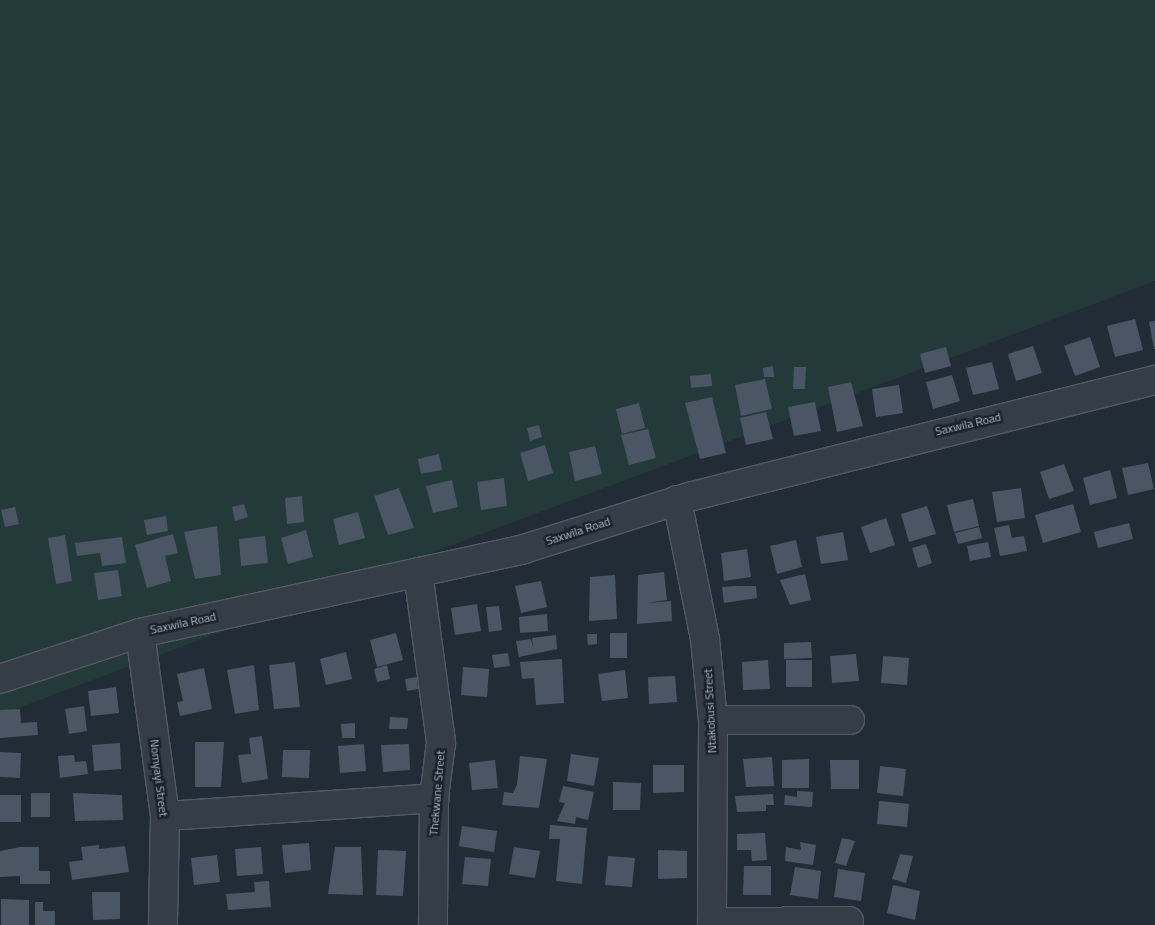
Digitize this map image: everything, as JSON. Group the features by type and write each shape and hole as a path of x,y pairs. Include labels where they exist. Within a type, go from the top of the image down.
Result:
{"street":[{"name":"Saxwila Road","path":"0,679 140,633 524,549 677,500 1155,380"},
{"name":"Ntakobusi Street","path":"677,500 705,639 713,720 712,924"},
{"name":"Thekwane Street","path":"418,572 442,743 434,798 433,925"},
{"name":"Nomyayi Street","path":"140,633 165,816 163,925"},
{"path":"713,720 850,720"},
{"path":"165,816 434,798"},
{"path":"712,924 849,921"}],"green space":[{"path":"0,0 1155,0 1155,281 0,715"}],"building":[{"path":"1135,319 1143,350 1115,357 1107,326"},
{"path":"1155,321 1155,349 1154,349 1149,322"},
{"path":"1090,337 1100,367 1075,376 1064,346"},
{"path":"1033,346 1042,373 1016,381 1008,354"},
{"path":"946,347 951,366 925,373 920,354"},
{"path":"992,362 999,389 973,395 966,368"},
{"path":"773,366 774,377 764,377 763,368"},
{"path":"794,367 806,367 805,389 793,389"},
{"path":"711,374 712,386 691,388 690,376"},
{"path":"952,375 960,401 933,409 926,382"},
{"path":"765,379 772,409 741,416 735,385"},
{"path":"851,382 863,426 837,432 828,387"},
{"path":"899,385 903,413 876,417 872,389"},
{"path":"712,397 726,453 700,459 685,403"},
{"path":"815,402 821,431 794,436 788,407"},
{"path":"639,403 645,428 622,434 616,409"},
{"path":"766,412 773,439 746,445 740,418"},
{"path":"539,425 542,437 530,441 527,428"},
{"path":"648,429 656,458 629,465 621,435"},
{"path":"545,445 553,473 528,481 520,453"},
{"path":"595,446 602,474 575,481 569,452"},
{"path":"439,454 442,470 421,474 418,459"},
{"path":"1148,463 1154,489 1128,495 1122,468"},
{"path":"1064,464 1074,491 1049,499 1040,472"},
{"path":"1110,470 1117,498 1090,505 1083,478"},
{"path":"504,478 507,506 481,510 477,482"},
{"path":"452,480 458,507 433,513 426,486"},
{"path":"399,488 414,528 388,535 374,496"},
{"path":"1021,488 1025,518 997,522 992,492"},
{"path":"302,496 304,522 287,524 285,498"},
{"path":"973,499 979,526 954,532 947,505"},
{"path":"244,504 248,517 235,521 232,507"},
{"path":"1073,504 1081,532 1043,543 1035,515"},
{"path":"927,506 936,534 909,542 901,514"},
{"path":"15,507 19,524 5,527 1,510"},
{"path":"358,512 365,538 339,545 333,519"},
{"path":"166,516 168,531 147,535 144,520"},
{"path":"886,518 895,545 870,553 861,527"},
{"path":"1129,523 1133,539 1098,548 1094,532"},
{"path":"1009,525 1012,538 1024,536 1027,551 1000,556 994,528"},
{"path":"217,526 221,575 195,579 184,532"},
{"path":"979,527 982,538 958,544 955,533"},
{"path":"306,530 313,557 288,564 281,538"},
{"path":"843,532 848,560 821,564 816,537"},
{"path":"173,534 178,553 165,556 171,581 147,588 135,545"},
{"path":"65,535 72,581 56,584 48,538"},
{"path":"265,536 268,563 241,566 239,539"},
{"path":"122,537 126,563 102,566 100,553 77,556 75,543"},
{"path":"796,540 802,567 777,574 770,546"},
{"path":"988,542 991,557 970,561 967,546"},
{"path":"926,544 932,563 918,568 912,548"},
{"path":"747,549 751,577 724,581 721,553"},
{"path":"118,570 122,596 98,600 94,573"},
{"path":"664,572 667,600 646,603 671,601 672,621 637,624 638,575"},
{"path":"805,574 811,600 790,605 780,580"},
{"path":"615,575 617,619 589,621 590,577"},
{"path":"541,581 547,607 521,613 515,586"},
{"path":"756,586 757,598 724,603 722,587"},
{"path":"477,604 481,631 455,635 451,608"},
{"path":"499,606 502,630 489,632 486,607"},
{"path":"547,614 548,631 520,633 519,617"},
{"path":"396,633 403,660 377,667 370,640"},
{"path":"610,633 627,633 627,658 610,658"},
{"path":"587,634 597,634 597,644 588,645"},
{"path":"556,635 557,649 519,657 516,641 531,639 533,648 532,638"},
{"path":"811,642 812,658 784,659 784,643"},
{"path":"346,652 352,679 326,685 320,659"},
{"path":"508,653 510,666 494,668 492,655"},
{"path":"856,654 859,681 832,683 830,656"},
{"path":"883,656 909,658 907,685 881,683"},
{"path":"562,659 564,703 536,705 534,678 522,679 520,662"},
{"path":"768,660 770,689 743,690 742,662"},
{"path":"786,660 812,660 812,687 786,687"},
{"path":"295,662 300,707 274,709 269,665"},
{"path":"254,665 259,710 235,714 227,670"},
{"path":"387,665 390,679 377,682 374,669"},
{"path":"463,667 489,669 487,697 461,695"},
{"path":"204,668 212,709 180,716 177,702 183,701 177,674"},
{"path":"625,670 628,698 602,701 598,674"},
{"path":"675,676 677,702 649,704 648,677"},
{"path":"417,677 418,689 407,691 405,679"},
{"path":"116,687 119,713 91,716 88,691"},
{"path":"84,706 87,731 69,734 65,709"},
{"path":"20,709 21,723 37,722 38,735 0,738 0,710"},
{"path":"390,717 408,718 407,729 389,729"},
{"path":"355,723 355,738 342,738 341,724"},
{"path":"262,736 268,779 242,783 238,755 251,754 249,738"},
{"path":"195,742 224,742 221,787 195,787"},
{"path":"120,743 121,769 94,771 92,745"},
{"path":"364,744 366,771 340,773 338,746"},
{"path":"409,744 410,770 383,772 381,745"},
{"path":"283,750 310,750 309,778 282,777"},
{"path":"0,752 21,753 20,778 0,777"},
{"path":"571,754 599,758 594,786 567,781"},
{"path":"74,755 75,762 86,761 88,774 60,778 58,756"},
{"path":"520,756 547,759 539,808 502,805 504,792 513,793 517,785"},
{"path":"772,757 774,786 746,787 743,759"},
{"path":"809,759 809,788 782,788 782,760"},
{"path":"495,760 498,788 472,790 469,763"},
{"path":"830,760 859,760 859,789 831,789"},
{"path":"653,765 684,765 684,792 653,793"},
{"path":"880,766 906,769 903,796 877,793"},
{"path":"613,782 641,783 640,810 613,810"},
{"path":"563,786 594,792 588,820 576,817 575,824 557,821 565,803 559,802"},
{"path":"797,791 813,792 812,807 784,805 785,795 797,797"},
{"path":"31,793 50,793 50,817 31,817"},
{"path":"73,793 122,795 123,820 75,821"},
{"path":"773,794 774,805 766,805 766,811 737,812 735,796"},
{"path":"0,795 21,795 21,822 0,822"},
{"path":"879,801 909,804 907,827 877,824"},
{"path":"550,825 587,828 582,884 556,881 560,839 549,839"},
{"path":"462,826 497,831 494,852 459,846"},
{"path":"765,833 767,860 752,861 751,850 737,850 737,834"},
{"path":"842,838 855,841 846,866 835,863"},
{"path":"800,842 816,845 813,865 785,861 786,847 801,850"},
{"path":"309,843 311,870 285,873 282,845"},
{"path":"99,845 99,849 125,846 129,872 72,880 69,862 83,860 81,847"},
{"path":"20,847 39,847 39,871 50,871 50,884 20,884 20,876 0,877 0,851"},
{"path":"261,847 263,874 237,876 235,849"},
{"path":"335,847 361,847 363,895 328,894"},
{"path":"514,847 540,851 535,878 509,874"},
{"path":"378,850 406,851 403,896 376,895"},
{"path":"658,850 687,851 687,878 658,879"},
{"path":"900,854 913,856 906,883 892,879"},
{"path":"217,855 220,882 194,885 191,858"},
{"path":"608,856 635,858 632,887 605,885"},
{"path":"465,857 491,859 488,886 462,884"},
{"path":"744,866 771,866 771,895 743,895"},
{"path":"795,867 821,871 818,899 790,895"},
{"path":"838,869 865,873 861,901 834,897"},
{"path":"269,881 271,907 228,910 226,894 255,892 254,882"},
{"path":"893,885 920,891 915,920 887,913"},
{"path":"92,892 120,892 120,919 93,920"},
{"path":"1,899 29,900 29,925 1,925"},
{"path":"35,902 43,902 43,911 55,911 55,925 35,925"}]}
